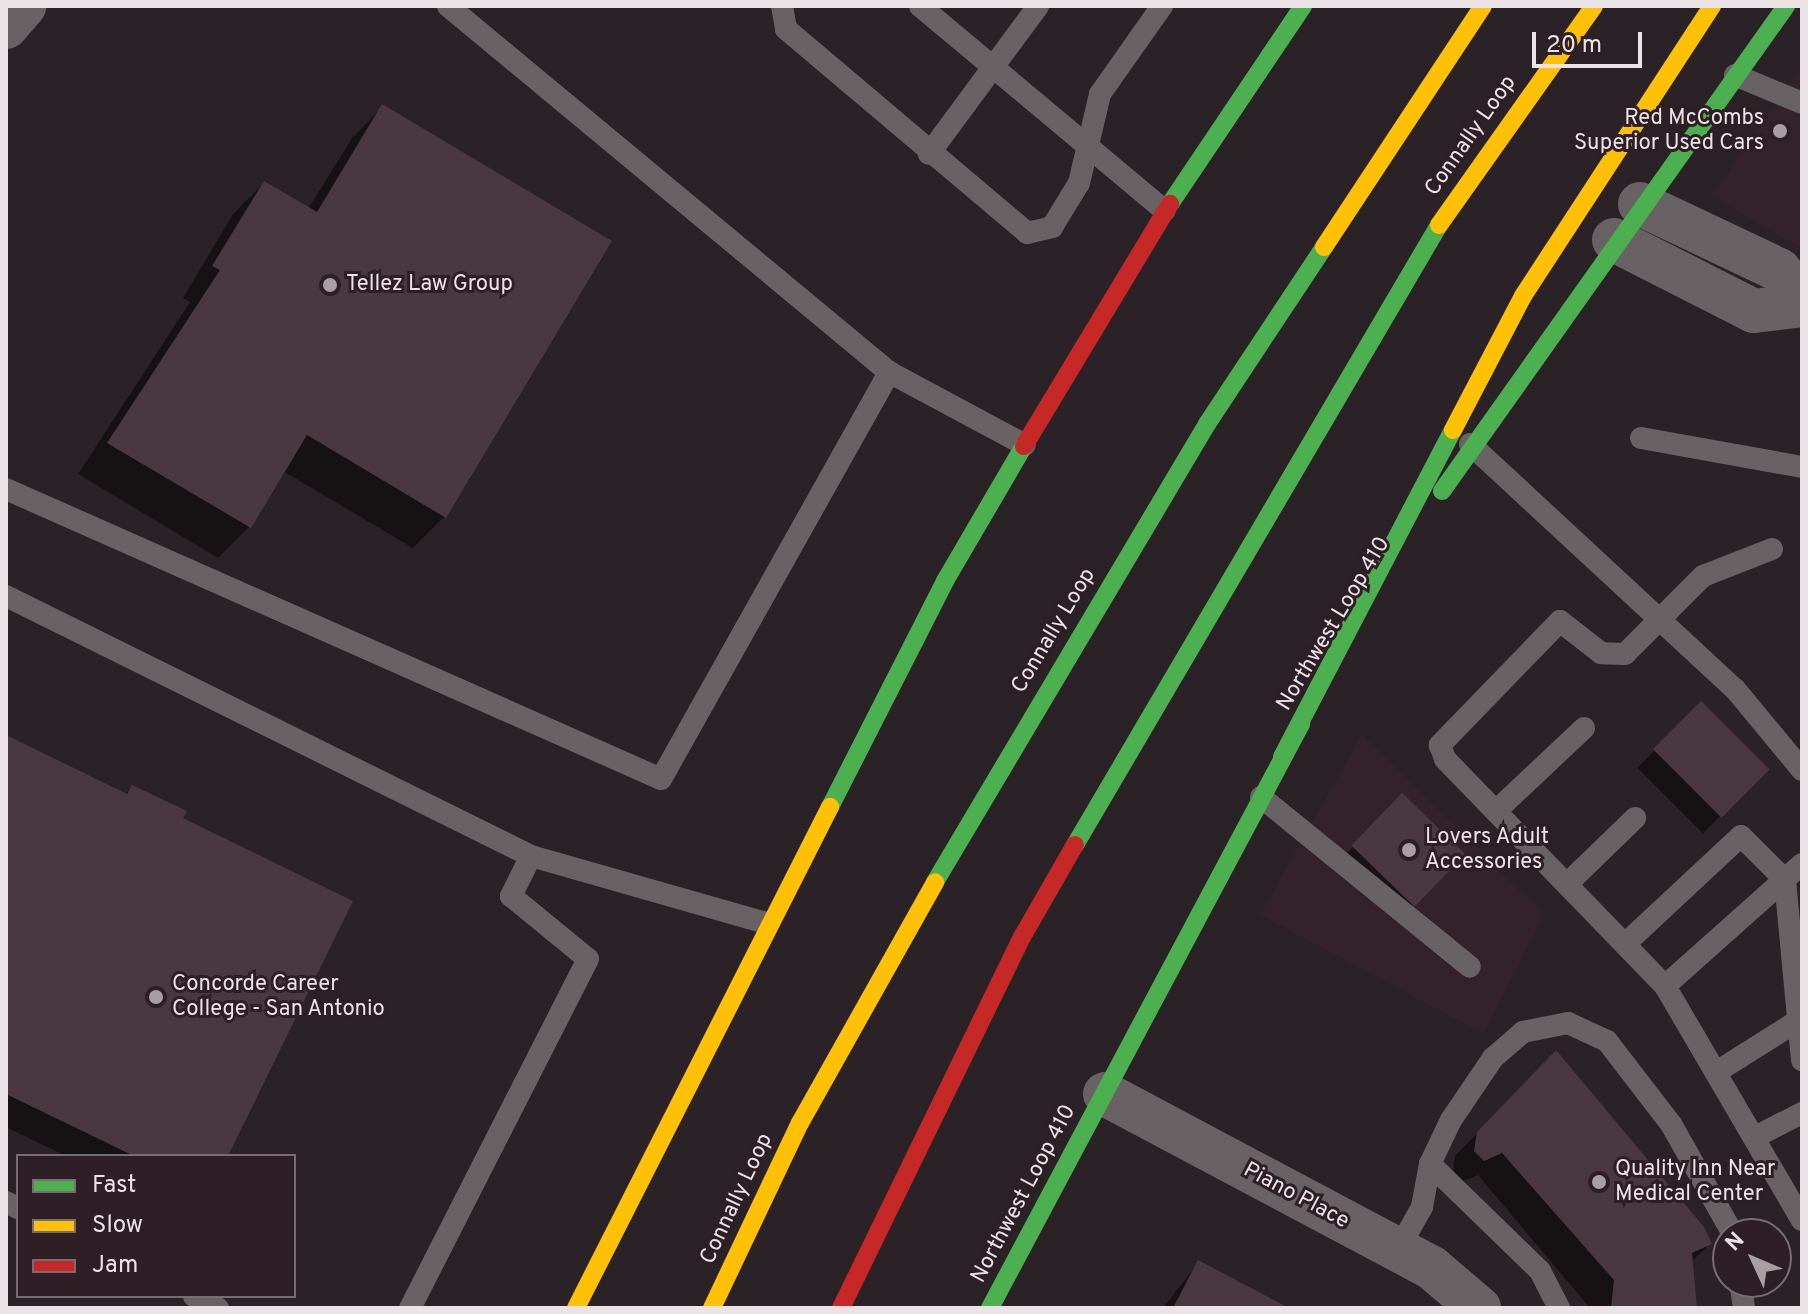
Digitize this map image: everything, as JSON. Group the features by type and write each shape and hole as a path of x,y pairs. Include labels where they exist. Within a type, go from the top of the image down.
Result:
{"main road":[{"path":"576,1308 766,923 930,608 1165,211 1303,6"},
{"name":"Connally Loop","path":"712,1308 800,1123 994,777 1207,424 1483,6"},
{"name":"Connally Loop","path":"841,1308 1022,937 1230,574 1452,203 1594,6"},
{"path":"1282,757 1523,296 1712,6"},
{"name":"Northwest Loop 410","path":"990,1308 1282,757 1470,444 1614,240 1786,6"}],"street":[{"path":"6,27 24,6"},
{"path":"1640,204 1779,270 1802,297"},
{"path":"1614,240 1754,311 1802,305"},
{"name":"Piano Place","path":"1105,1094 1398,1250 1479,1308"}],"lane":[{"path":"448,6 889,372 1025,445"},
{"path":"782,6 786,29 929,154 1027,233 1052,227 1079,183 1100,94 1162,6"},
{"path":"920,6 1087,151 1165,211"},
{"path":"929,154 995,71 1038,6"},
{"path":"1735,75 1802,103"},
{"path":"6,489 661,779 889,372"},
{"path":"1641,438 1802,467"},
{"path":"1470,444 1735,689 1802,770"},
{"path":"1772,549 1703,576 1663,620 1613,657 1560,621 1444,734 1445,759 1665,986 1757,1136 1802,1220"},
{"path":"6,596 531,856 766,923"},
{"path":"1496,811 1584,728"},
{"path":"1261,797 1470,967"},
{"path":"1567,884 1635,818"},
{"path":"1625,944 1741,836 1794,872"},
{"path":"410,1308 588,959 511,896 531,856"},
{"path":"1665,986 1794,872"},
{"path":"1794,872 1802,1060"},
{"path":"1718,1071 1799,1020"},
{"path":"1398,1250 1422,1207 1430,1164 1493,1058 1523,1032 1568,1023 1607,1041 1671,1124 1724,1218"},
{"path":"1757,1136 1802,1113"},
{"path":"1430,1164 1540,1271 1559,1308"},
{"path":"198,1298 218,1308"}],"shaded area":[{"name":"Red McCombs Superior Used Cars","path":"1802,66 1802,249 1712,196"},
{"path":"1362,734 1544,915 1484,1034 1260,915"}],"building":[{"path":"382,104 612,241 446,518 307,435 251,528 107,443 220,270 212,266 264,181 317,212"},
{"path":"1701,701 1770,770 1722,818 1653,749"},
{"name":"Concorde Career College - San Antonio","path":"6,735 127,794 132,785 187,811 183,818 353,901 229,1154 130,1154 6,1094"},
{"name":"Lovers Adult Accessories","path":"1402,793 1465,854 1415,907 1351,846"},
{"name":"Quality Inn Near Medical Center","path":"1556,1050 1704,1227 1712,1244 1692,1253 1697,1308 1611,1308 1614,1280 1502,1153 1484,1161 1474,1151 1477,1132"},
{"path":"1198,1260 1289,1308 1173,1308"}],"traffic: fast":[{"path":"1170,204 1303,6"},
{"path":"1442,491 1786,6"},
{"path":"1075,845 1439,225"},
{"path":"935,882 1207,424 1324,247"},
{"path":"1282,757 1453,430"},
{"path":"830,807 945,581 1024,446"},
{"path":"990,1308 1301,724"}],"traffic: slow":[{"path":"1324,247 1483,6"},
{"path":"1439,225 1594,6"},
{"path":"1453,430 1523,296 1712,6"},
{"path":"576,1308 830,807"},
{"path":"712,1308 800,1123 935,882"}],"traffic: jam":[{"path":"1024,446 1170,204"},
{"path":"841,1308 1022,937 1075,845"}],"place":[{"name":"Red McCombs Superior Used Cars","path":"1780,131"},
{"name":"Tellez Law Group","path":"330,285"},
{"name":"Lovers Adult Accessories","path":"1409,850"},
{"name":"Concorde Career College - San Antonio","path":"156,997"},
{"name":"Quality Inn Near Medical Center","path":"1599,1182"}]}
